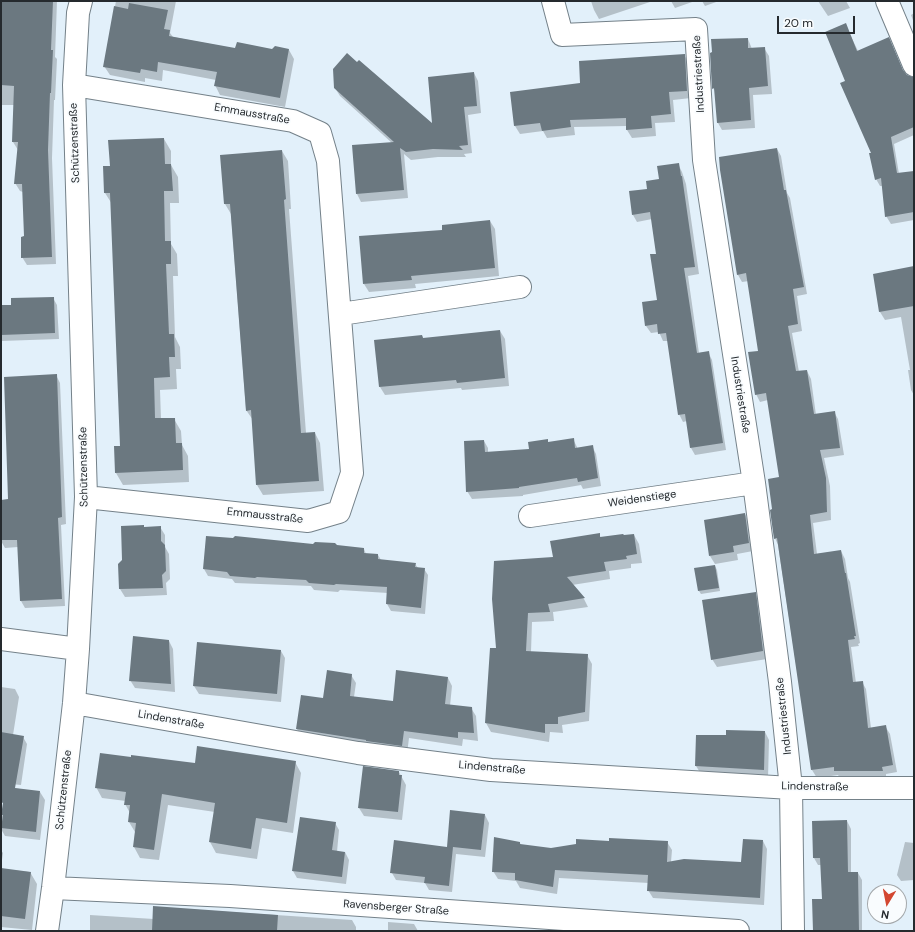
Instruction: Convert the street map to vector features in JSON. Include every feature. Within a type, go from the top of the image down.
[{"type":"street","name":"Schützenstraße","points":[[47,931],[74,703],[86,497],[74,85],[78,13],[81,1]]},
{"type":"street","name":"Industriestraße","points":[[554,1],[562,35],[696,29],[704,160],[754,483],[780,682],[791,788],[793,931]]},
{"type":"street","points":[[887,1],[914,65]]},
{"type":"street","name":"Emmausstraße","points":[[74,85],[293,121],[320,133],[328,160],[352,473],[339,512],[308,521],[86,497]]},
{"type":"street","points":[[341,314],[520,287]]},
{"type":"street","name":"Weidenstiege","points":[[530,516],[754,483]]},
{"type":"street","points":[[1,639],[78,649]]},
{"type":"street","name":"Lindenstraße","points":[[74,703],[358,753],[483,769],[791,788],[914,788]]},
{"type":"street","name":"Ravensberger Straße","points":[[53,888],[230,896],[738,931]]},
{"type":"building","points":[[1,1],[53,1],[51,50],[53,50],[48,150],[52,257],[21,258],[21,237],[24,236],[22,184],[14,184],[18,142],[12,142],[14,86],[1,85]]},
{"type":"building","points":[[129,3],[168,10],[164,29],[170,30],[169,36],[235,48],[237,42],[272,49],[275,46],[289,49],[280,98],[214,86],[217,72],[158,62],[157,72],[141,69],[140,73],[103,67],[114,6],[128,9]]},
{"type":"building","points":[[846,23],[857,51],[889,37],[903,70],[907,75],[914,77],[914,127],[891,137],[897,173],[914,171],[914,212],[885,217],[881,178],[875,180],[869,153],[871,153],[840,83],[845,81],[825,32]]},
{"type":"building","points":[[748,38],[748,48],[765,47],[768,86],[749,88],[751,120],[717,123],[714,88],[712,89],[710,53],[712,52],[711,39]]},
{"type":"building","points":[[347,53],[357,62],[359,60],[432,123],[428,77],[474,72],[477,106],[464,107],[468,145],[459,146],[463,150],[433,149],[406,152],[400,148],[404,190],[356,194],[352,145],[394,142],[334,88],[333,69]]},
{"type":"building","points":[[685,54],[687,91],[669,92],[671,114],[651,116],[652,128],[626,130],[626,118],[570,120],[571,127],[542,131],[540,123],[514,126],[510,92],[580,83],[579,61]]},
{"type":"building","points":[[164,138],[165,164],[171,164],[173,191],[164,191],[165,241],[171,241],[171,264],[166,264],[169,334],[174,334],[175,357],[169,357],[170,377],[154,378],[155,418],[175,418],[176,443],[182,443],[183,470],[115,473],[114,446],[120,446],[110,193],[104,193],[103,166],[110,166],[108,140]]},
{"type":"building","points":[[777,148],[804,287],[793,289],[798,324],[788,326],[796,371],[807,370],[814,414],[835,411],[840,448],[820,450],[826,478],[827,512],[810,515],[814,554],[841,550],[856,636],[854,636],[855,639],[848,640],[853,682],[863,681],[868,728],[886,725],[893,765],[882,767],[883,771],[834,771],[834,767],[811,770],[777,538],[774,539],[770,510],[772,509],[768,479],[779,477],[766,393],[755,395],[748,352],[758,351],[746,273],[737,275],[719,157]]},
{"type":"building","points":[[282,150],[286,199],[284,200],[301,433],[315,432],[319,481],[256,485],[251,410],[246,411],[230,204],[224,204],[220,155]]},
{"type":"building","points":[[679,163],[695,267],[684,268],[697,353],[709,351],[723,443],[690,448],[685,414],[678,415],[666,333],[658,334],[657,324],[645,326],[642,302],[657,300],[650,254],[656,254],[650,212],[632,215],[629,191],[647,189],[646,181],[659,179],[657,166]]},
{"type":"building","points":[[490,220],[495,268],[411,276],[412,280],[363,284],[359,236],[442,230],[442,225]]},
{"type":"building","points":[[914,266],[914,306],[879,312],[873,274]]},
{"type":"building","points":[[54,297],[55,333],[1,335],[1,305],[11,305],[11,298]]},
{"type":"building","points":[[500,330],[505,378],[457,383],[456,380],[379,387],[374,340],[422,335],[423,338]]},
{"type":"building","points":[[57,374],[62,517],[58,518],[62,599],[20,601],[17,540],[1,540],[1,500],[8,499],[4,377]]},
{"type":"building","points":[[574,438],[575,448],[593,445],[598,478],[578,482],[577,478],[519,488],[466,492],[464,441],[484,440],[485,452],[529,449],[528,442],[548,439],[548,442]]},
{"type":"building","points":[[745,513],[749,543],[733,546],[734,552],[709,556],[704,520]]},
{"type":"building","points":[[144,525],[144,527],[161,526],[161,541],[165,545],[166,571],[162,575],[163,588],[119,589],[118,564],[122,560],[121,526]]},
{"type":"building","points":[[600,533],[600,537],[634,534],[637,554],[626,556],[627,559],[604,562],[606,571],[567,577],[585,598],[548,604],[550,612],[528,613],[526,651],[588,654],[585,712],[558,717],[558,724],[545,724],[545,733],[485,723],[490,648],[496,648],[492,599],[494,561],[553,557],[550,541]]},
{"type":"building","points":[[206,536],[233,538],[235,536],[313,544],[315,542],[335,543],[337,545],[364,548],[364,553],[378,554],[378,559],[416,563],[415,567],[425,568],[421,608],[386,604],[387,587],[334,585],[309,583],[306,580],[230,576],[227,572],[203,569]]},
{"type":"building","points":[[715,565],[719,588],[698,591],[694,568]]},
{"type":"building","points":[[756,592],[763,651],[711,660],[702,600]]},
{"type":"building","points":[[133,636],[169,640],[171,684],[129,681]]},
{"type":"building","points":[[197,642],[281,650],[277,694],[193,686]]},
{"type":"building","points":[[327,670],[352,674],[350,696],[393,701],[396,670],[448,677],[445,704],[472,707],[474,733],[458,732],[458,738],[404,731],[402,746],[296,729],[301,695],[323,698]]},
{"type":"building","points":[[726,730],[765,731],[764,770],[695,766],[696,735],[726,735]]},
{"type":"building","points":[[1,732],[24,736],[15,788],[40,791],[36,832],[1,828],[3,803],[1,802]]},
{"type":"building","points":[[197,746],[296,761],[287,823],[256,818],[251,849],[209,842],[215,803],[162,794],[154,850],[133,847],[136,823],[128,822],[130,805],[124,805],[126,792],[95,788],[100,753],[131,757],[131,755],[195,763]]},
{"type":"building","points":[[363,766],[399,771],[399,775],[402,775],[398,812],[358,808]]},
{"type":"building","points":[[450,810],[485,814],[481,850],[453,847],[449,886],[424,883],[425,877],[390,873],[394,840],[447,847]]},
{"type":"building","points":[[300,817],[336,822],[332,850],[345,852],[342,877],[292,871]]},
{"type":"building","points":[[847,820],[848,872],[858,872],[859,931],[813,931],[812,899],[822,899],[820,858],[813,858],[812,821]]},
{"type":"building","points":[[494,837],[520,842],[520,844],[551,848],[576,844],[576,839],[609,841],[609,838],[668,841],[667,862],[684,859],[741,862],[743,839],[763,840],[760,898],[647,891],[648,875],[555,870],[553,887],[515,880],[515,873],[492,872]]},
{"type":"building","points":[[1,868],[31,872],[25,919],[1,916]]},
{"type":"building","points":[[153,906],[278,915],[277,931],[152,931]]}]
